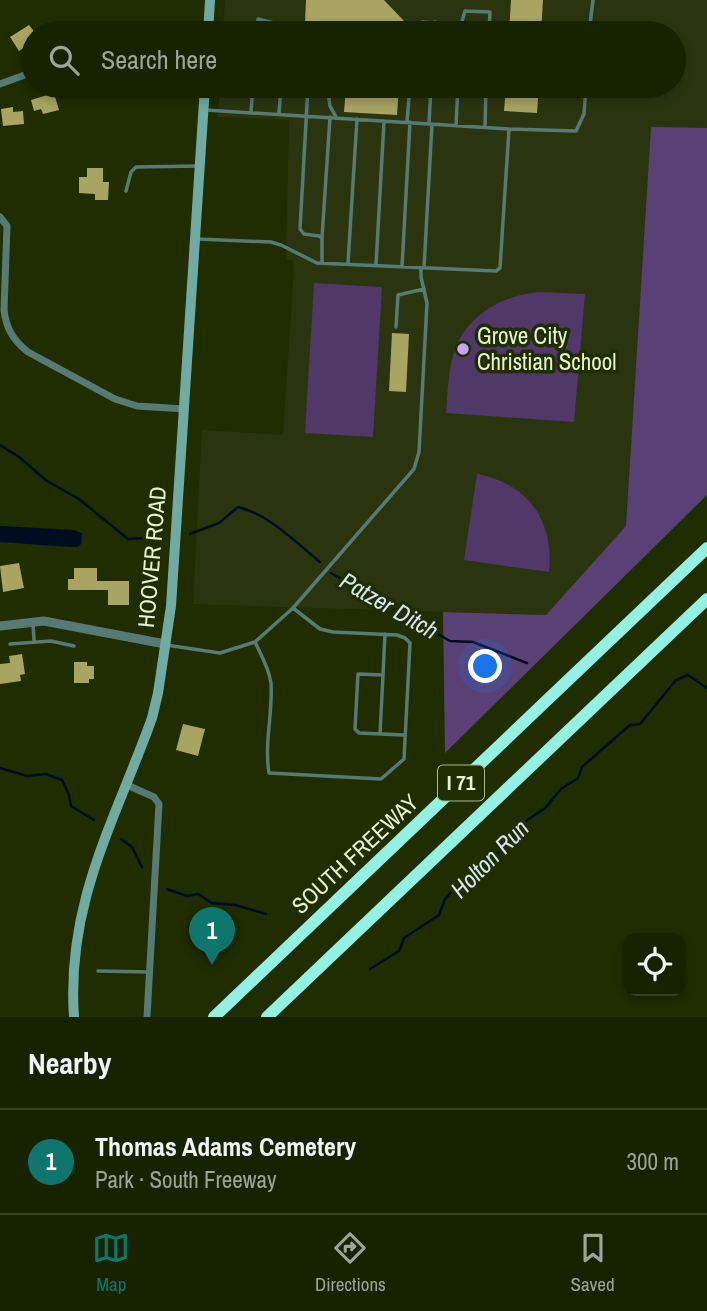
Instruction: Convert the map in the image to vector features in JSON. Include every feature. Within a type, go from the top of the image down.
[{"type":"highway","name":"SOUTH FREEWAY","points":[[214,1017],[707,548]]},
{"type":"highway","name":"I 71","points":[[267,1017],[707,599]]},
{"type":"main road","points":[[209,21],[210,0]]},
{"type":"main road","name":"HOOVER ROAD","points":[[74,1017],[74,959],[83,903],[93,869],[152,718],[165,644],[172,593],[204,98]]},
{"type":"street","points":[[0,84],[21,76]]},
{"type":"street","points":[[2,218],[7,235],[2,302],[11,334],[28,352],[115,399],[144,407],[185,409]]},
{"type":"street","points":[[0,626],[33,621],[57,622],[165,644]]},
{"type":"street","points":[[127,785],[154,797],[159,804],[147,1017]]},
{"type":"lane","points":[[590,21],[593,0]]},
{"type":"lane","points":[[462,21],[465,11],[490,12],[490,21]]},
{"type":"lane","points":[[251,112],[252,98]]},
{"type":"lane","points":[[279,113],[280,98]]},
{"type":"lane","points":[[307,98],[300,229],[304,234],[322,238]]},
{"type":"lane","points":[[329,98],[336,117]]},
{"type":"lane","points":[[402,267],[409,98]]},
{"type":"lane","points":[[165,644],[220,653],[254,642],[293,608],[414,469],[419,452],[428,303],[423,268],[431,98]]},
{"type":"lane","points":[[456,125],[457,98]]},
{"type":"lane","points":[[485,127],[486,98]]},
{"type":"lane","points":[[203,110],[576,131],[584,114],[585,98]]},
{"type":"lane","points":[[322,263],[330,117]]},
{"type":"lane","points":[[348,264],[357,119]]},
{"type":"lane","points":[[376,265],[384,121]]},
{"type":"lane","points":[[195,239],[271,242],[322,263],[496,271],[500,268],[509,129]]},
{"type":"lane","points":[[126,191],[131,172],[136,167],[200,166]]},
{"type":"lane","points":[[396,327],[398,295],[424,289]]},
{"type":"lane","points":[[254,642],[268,670],[271,685],[267,758],[269,773],[381,779],[404,759],[410,642],[405,638],[385,634],[320,629],[293,608]]},
{"type":"lane","points":[[33,621],[34,641]]},
{"type":"lane","points":[[380,734],[385,634]]},
{"type":"lane","points":[[10,644],[51,641],[74,646]]},
{"type":"lane","points":[[383,675],[358,674],[355,729],[359,733],[404,735]]},
{"type":"lane","points":[[99,971],[149,972]]},
{"type":"shaded area","name":"Grove City Christian School","points":[[225,0],[707,0],[707,128],[651,128],[626,526],[546,615],[193,604],[202,430],[283,435],[294,268],[293,260],[286,260],[289,120],[218,117],[219,98],[686,98],[686,21],[224,21]]},
{"type":"shaded area","points":[[651,127],[707,128],[707,495],[445,753],[443,612],[546,615],[626,526]]},
{"type":"shaded area","points":[[314,283],[382,287],[373,437],[305,433]]},
{"type":"shaded area","points":[[539,292],[585,294],[574,422],[446,413],[453,355],[470,324],[479,315],[501,302]]},
{"type":"shaded area","points":[[477,474],[511,486],[534,508],[547,537],[549,572],[464,560]]},
{"type":"water","points":[[0,526],[74,530],[82,533],[81,544],[78,547],[70,547],[0,542]]},
{"type":"building","points":[[306,0],[384,0],[404,21],[305,21]]},
{"type":"building","points":[[511,0],[543,0],[542,21],[510,21]]},
{"type":"building","points":[[21,30],[21,50],[19,51],[10,37]]},
{"type":"building","points":[[55,98],[59,110],[43,114],[41,109],[34,111],[31,100]]},
{"type":"building","points":[[345,98],[398,98],[397,115],[344,112]]},
{"type":"building","points":[[505,98],[538,98],[537,113],[504,111]]},
{"type":"building","points":[[13,107],[13,112],[23,111],[24,124],[3,126],[1,109]]},
{"type":"building","points":[[87,168],[103,168],[103,182],[109,182],[108,200],[95,200],[95,194],[79,193],[79,177],[87,177]]},
{"type":"building","points":[[392,333],[409,334],[406,392],[389,391]]},
{"type":"building","points":[[19,563],[24,588],[3,592],[0,566]]},
{"type":"building","points":[[74,568],[97,568],[97,581],[129,581],[129,605],[108,605],[108,590],[68,590],[68,579],[74,579]]},
{"type":"building","points":[[22,654],[25,674],[20,675],[21,681],[0,684],[0,664],[10,663],[9,656]]},
{"type":"building","points":[[74,662],[87,662],[87,666],[94,666],[94,679],[89,679],[89,683],[74,683]]},
{"type":"building","points":[[183,724],[205,729],[198,756],[176,750]]},
{"type":"waterway","name":"Patzer Ditch","points":[[0,445],[47,481],[79,499],[128,539],[163,537]]},
{"type":"waterway","name":"Patzer Ditch","points":[[190,534],[219,523],[238,507],[261,516],[320,562]]},
{"type":"waterway","name":"Patzer Ditch","points":[[331,573],[450,641],[473,642],[527,663]]},
{"type":"waterway","name":"Holton Run","points":[[370,969],[399,951],[404,938],[439,915],[445,899],[453,890],[482,872],[526,821],[545,808],[561,789],[578,778],[582,767],[630,725],[640,724],[676,680],[688,675],[707,688]]},
{"type":"waterway","name":"Holton Run","points":[[0,768],[27,776],[46,774],[62,780],[71,806],[94,820]]},
{"type":"waterway","name":"Holton Run","points":[[121,839],[132,847],[142,867]]},
{"type":"waterway","name":"Holton Run","points":[[167,889],[187,896],[198,894],[212,903],[235,905],[266,914]]},
{"type":"place","name":"Grove City Christian School","points":[[463,349]]},
{"type":"place","name":"Thomas Adams Cemetery","points":[[212,965]]}]
